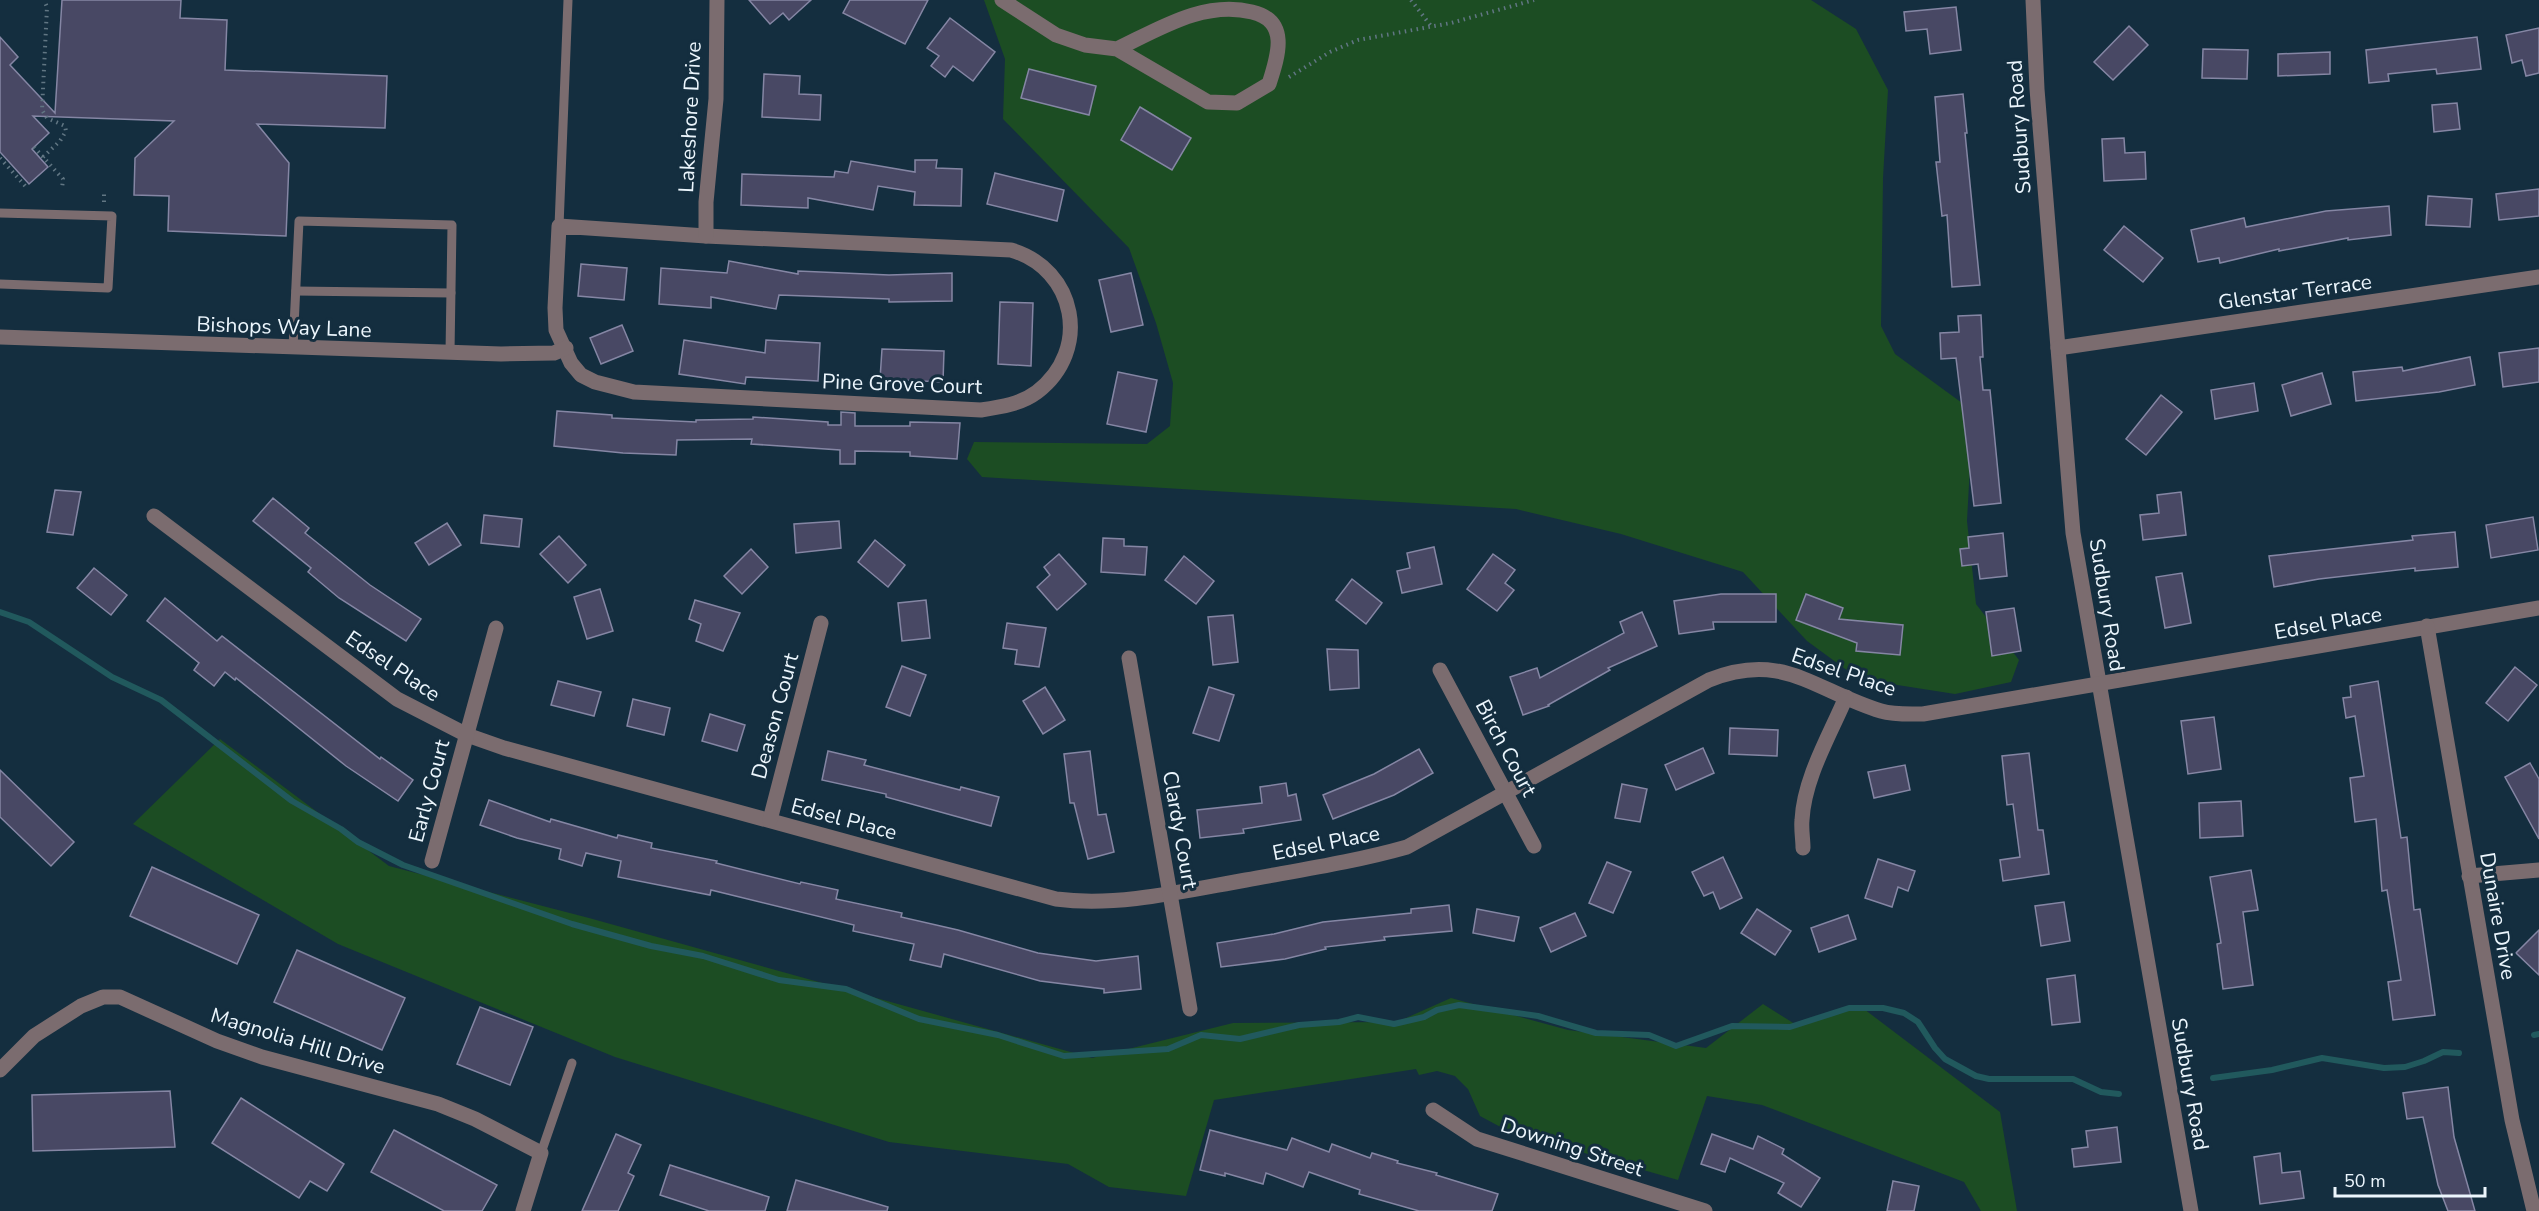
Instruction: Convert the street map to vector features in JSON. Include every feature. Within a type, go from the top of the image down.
[{"type":"street","name":"Lakeshore Drive","points":[[706,236],[706,202],[717,99],[717,0]]},
{"type":"street","points":[[1002,0],[1056,35],[1085,45],[1117,49],[1208,102],[1237,103],[1269,84],[1278,55],[1277,31],[1264,15],[1237,8],[1208,10],[1175,21],[1117,49]]},
{"type":"street","name":"Sudbury Road","points":[[2033,0],[2037,89],[2073,533],[2191,1211]]},
{"type":"street","name":"Pine Grove Court","points":[[559,226],[706,236],[1011,250],[1028,255],[1055,278],[1066,297],[1070,310],[1069,340],[1058,368],[1037,392],[1022,401],[981,410],[634,392],[612,388],[581,375],[571,363],[556,330],[559,226]]},
{"type":"street","name":"Glenstar Terrace","points":[[2058,348],[2539,278]]},
{"type":"street","name":"Bishops Way Lane","points":[[0,337],[450,353],[533,354],[554,353],[566,348]]},
{"type":"street","name":"Edsel Place","points":[[154,516],[397,699],[417,712],[466,735],[504,748],[1056,899],[1088,903],[1170,893],[1368,858],[1407,847],[1721,675],[1761,669],[1788,672],[1883,711],[1923,714],[2539,608]]},
{"type":"street","name":"Deason Court","points":[[770,820],[821,623]]},
{"type":"street","name":"Dunaire Drive","points":[[2427,626],[2512,1120],[2534,1211]]},
{"type":"street","name":"Early Court","points":[[432,861],[496,628]]},
{"type":"street","name":"Clardy Court","points":[[1129,658],[1190,1009]]},
{"type":"street","name":"Birch Court","points":[[1440,670],[1534,846]]},
{"type":"street","points":[[1803,848],[1802,820],[1805,800],[1816,767],[1846,697]]},
{"type":"street","points":[[2469,876],[2539,870]]},
{"type":"street","name":"Magnolia Hill Drive","points":[[0,1070],[34,1035],[81,1006],[104,997],[120,997],[217,1041],[262,1056],[438,1104],[476,1119],[541,1153]]},
{"type":"street","name":"Downing Street","points":[[1433,1110],[1477,1139],[1705,1211]]},
{"type":"street","points":[[523,1211],[541,1153]]},
{"type":"lane","points":[[559,226],[568,0]]},
{"type":"lane","points":[[0,213],[112,216],[108,288],[0,284]]},
{"type":"lane","points":[[293,348],[299,220],[452,225],[450,353]]},
{"type":"lane","points":[[296,291],[451,293]]},
{"type":"lane","points":[[541,1153],[572,1063]]},
{"type":"path","points":[[43,157],[60,141],[66,131],[65,126],[44,115],[42,110],[47,8],[44,0]]},
{"type":"path","points":[[1411,0],[1431,27]]},
{"type":"path","points":[[1269,84],[1277,84],[1330,52],[1358,40],[1431,27],[1534,0]]},
{"type":"path","points":[[34,147],[63,179],[62,189]]},
{"type":"path","points":[[0,158],[27,188]]},
{"type":"green space","points":[[984,0],[1811,0],[1856,29],[1888,90],[1883,178],[1881,326],[1895,354],[1973,411],[1967,521],[1976,604],[2019,660],[2011,682],[1955,694],[1859,679],[1807,641],[1743,572],[1621,534],[1516,509],[982,477],[967,459],[974,442],[1147,444],[1170,426],[1173,383],[1156,323],[1129,248],[1003,119],[1005,59]]},
{"type":"green space","points":[[220,739],[389,866],[589,918],[1092,1058],[1233,1023],[1397,1022],[1451,998],[1568,1030],[1706,1048],[1763,1004],[1798,1026],[1860,1006],[2000,1112],[2017,1211],[1981,1211],[1964,1182],[1762,1105],[1707,1096],[1678,1180],[1508,1131],[1480,1116],[1468,1089],[1455,1076],[1437,1071],[1419,1075],[1416,1069],[1214,1100],[1186,1196],[1109,1187],[1068,1164],[889,1142],[615,1057],[338,944],[133,824]]},
{"type":"building","points":[[62,0],[181,0],[180,18],[227,20],[225,70],[387,76],[385,128],[257,124],[289,163],[286,236],[168,231],[169,196],[134,195],[135,158],[174,121],[33,116],[49,133],[32,149],[48,167],[29,184],[0,152],[0,37],[18,57],[10,65],[55,113]]},
{"type":"building","points":[[749,0],[811,0],[789,20],[783,13],[770,24]]},
{"type":"building","points":[[850,0],[928,0],[905,44],[843,13]]},
{"type":"building","points":[[1956,7],[1961,50],[1930,54],[1927,29],[1906,31],[1904,12]]},
{"type":"building","points":[[950,18],[995,52],[973,81],[953,66],[945,77],[931,66],[939,56],[927,48]]},
{"type":"building","points":[[2129,26],[2148,45],[2113,80],[2094,62]]},
{"type":"building","points":[[2539,28],[2539,73],[2526,76],[2522,60],[2512,63],[2506,35]]},
{"type":"building","points":[[2477,37],[2481,69],[2437,74],[2436,69],[2388,74],[2389,81],[2369,83],[2366,50]]},
{"type":"building","points":[[2203,49],[2248,50],[2247,79],[2202,78]]},
{"type":"building","points":[[2330,52],[2330,74],[2278,76],[2278,54]]},
{"type":"building","points":[[1029,69],[1096,86],[1089,115],[1021,98]]},
{"type":"building","points":[[764,74],[800,76],[799,94],[821,95],[820,120],[762,117]]},
{"type":"building","points":[[1963,94],[1980,285],[1952,287],[1947,215],[1942,216],[1936,162],[1940,162],[1935,97]]},
{"type":"building","points":[[2457,103],[2460,129],[2434,132],[2432,105]]},
{"type":"building","points":[[1140,107],[1191,138],[1172,170],[1121,140]]},
{"type":"building","points":[[2124,138],[2125,153],[2145,152],[2146,179],[2104,181],[2102,139]]},
{"type":"building","points":[[915,160],[937,160],[936,168],[962,169],[961,206],[914,205],[915,192],[878,186],[873,210],[808,198],[808,208],[741,205],[742,174],[834,177],[835,171],[848,173],[851,161],[915,172]]},
{"type":"building","points":[[995,173],[1064,190],[1057,221],[987,204]]},
{"type":"building","points":[[2539,189],[2539,216],[2499,220],[2496,194]]},
{"type":"building","points":[[2428,196],[2472,199],[2470,227],[2426,225]]},
{"type":"building","points":[[2389,206],[2391,235],[2348,240],[2348,238],[2279,251],[2279,249],[2220,263],[2219,258],[2198,262],[2191,230],[2244,218],[2246,227],[2326,211]]},
{"type":"building","points":[[2124,226],[2163,258],[2143,282],[2104,250]]},
{"type":"building","points":[[729,261],[798,274],[798,271],[889,275],[952,273],[952,301],[889,302],[889,299],[779,295],[776,309],[711,297],[711,308],[659,304],[661,268],[727,273]]},
{"type":"building","points":[[581,264],[627,268],[624,300],[578,296]]},
{"type":"building","points":[[1131,273],[1143,325],[1111,332],[1099,280]]},
{"type":"building","points":[[1000,302],[1033,303],[1031,366],[998,364]]},
{"type":"building","points":[[1981,315],[1983,357],[1980,357],[1983,390],[1990,390],[2001,503],[1974,506],[1956,358],[1941,359],[1940,333],[1959,332],[1958,316]]},
{"type":"building","points":[[622,325],[633,351],[601,364],[590,338]]},
{"type":"building","points":[[684,340],[765,353],[766,340],[820,343],[818,381],[746,377],[745,384],[679,374]]},
{"type":"building","points":[[2539,348],[2539,382],[2503,387],[2499,353]]},
{"type":"building","points":[[882,349],[944,351],[943,382],[880,379]]},
{"type":"building","points":[[2470,357],[2475,385],[2439,392],[2356,401],[2353,372],[2402,367],[2403,371]]},
{"type":"building","points":[[1118,372],[1157,380],[1146,432],[1107,424]]},
{"type":"building","points":[[2322,373],[2331,404],[2291,416],[2282,385]]},
{"type":"building","points":[[2254,383],[2258,411],[2215,419],[2211,390]]},
{"type":"building","points":[[2161,395],[2182,412],[2146,455],[2126,439]]},
{"type":"building","points":[[557,411],[612,415],[612,418],[696,422],[696,420],[753,419],[753,417],[828,422],[828,425],[841,425],[841,412],[855,413],[855,426],[910,426],[910,422],[960,423],[957,459],[910,456],[910,452],[855,451],[855,464],[840,464],[840,450],[751,444],[752,439],[677,440],[676,455],[623,453],[554,446]]},
{"type":"building","points":[[55,490],[81,492],[73,535],[47,532]]},
{"type":"building","points":[[2181,492],[2186,535],[2143,540],[2140,515],[2159,513],[2157,495]]},
{"type":"building","points":[[273,498],[309,528],[305,533],[370,585],[421,619],[406,641],[339,598],[308,572],[311,568],[253,521]]},
{"type":"building","points":[[484,515],[522,519],[519,547],[481,543]]},
{"type":"building","points":[[2533,517],[2538,550],[2491,558],[2486,525]]},
{"type":"building","points":[[839,521],[841,548],[796,553],[794,524]]},
{"type":"building","points":[[447,523],[461,545],[429,565],[415,543]]},
{"type":"building","points":[[2455,532],[2458,567],[2415,571],[2415,568],[2319,579],[2274,587],[2269,556],[2413,540],[2412,536]]},
{"type":"building","points":[[2003,533],[2007,576],[1980,579],[1978,564],[1962,566],[1960,549],[1969,548],[1968,537]]},
{"type":"building","points":[[559,536],[586,565],[568,583],[540,554]]},
{"type":"building","points":[[1103,538],[1124,539],[1124,546],[1147,547],[1145,575],[1101,572]]},
{"type":"building","points":[[875,540],[905,565],[888,587],[858,562]]},
{"type":"building","points":[[1434,547],[1442,584],[1402,593],[1397,571],[1410,568],[1407,553]]},
{"type":"building","points":[[751,549],[768,567],[742,594],[724,576]]},
{"type":"building","points":[[1059,554],[1086,584],[1057,610],[1037,587],[1050,575],[1044,567]]},
{"type":"building","points":[[1493,554],[1515,570],[1505,583],[1514,590],[1497,611],[1467,589]]},
{"type":"building","points":[[1184,556],[1214,581],[1196,604],[1165,580]]},
{"type":"building","points":[[94,568],[127,595],[111,615],[77,588]]},
{"type":"building","points":[[2182,573],[2191,623],[2165,628],[2156,577]]},
{"type":"building","points":[[1352,579],[1382,603],[1366,624],[1336,600]]},
{"type":"building","points":[[600,589],[613,631],[587,639],[574,597]]},
{"type":"building","points":[[1721,594],[1776,594],[1776,622],[1713,622],[1714,629],[1679,634],[1674,601]]},
{"type":"building","points":[[1806,594],[1843,608],[1839,619],[1903,625],[1900,655],[1856,651],[1857,643],[1796,620]]},
{"type":"building","points":[[165,598],[217,641],[222,636],[380,759],[381,757],[413,780],[398,801],[346,766],[236,678],[235,680],[225,672],[214,686],[194,670],[199,663],[147,621]]},
{"type":"building","points":[[695,600],[740,613],[723,651],[696,641],[701,624],[689,619]]},
{"type":"building","points":[[926,600],[930,638],[902,641],[898,603]]},
{"type":"building","points":[[2014,608],[2021,651],[1992,656],[1986,612]]},
{"type":"building","points":[[1642,612],[1657,646],[1608,668],[1610,670],[1549,706],[1523,715],[1510,677],[1537,668],[1540,678],[1624,633],[1620,622]]},
{"type":"building","points":[[1233,615],[1238,662],[1213,665],[1208,617]]},
{"type":"building","points":[[1007,623],[1046,628],[1039,667],[1015,664],[1017,650],[1003,648]]},
{"type":"building","points":[[1327,649],[1358,650],[1359,688],[1330,690]]},
{"type":"building","points":[[902,666],[926,675],[910,716],[886,707]]},
{"type":"building","points":[[2515,667],[2537,685],[2508,721],[2486,703]]},
{"type":"building","points":[[558,681],[601,692],[594,716],[551,705]]},
{"type":"building","points":[[2378,681],[2401,838],[2407,837],[2414,910],[2420,909],[2435,1015],[2393,1020],[2388,982],[2401,980],[2387,890],[2382,891],[2376,819],[2355,822],[2350,778],[2364,776],[2355,716],[2346,718],[2343,698],[2351,697],[2350,686]]},
{"type":"building","points":[[1045,687],[1065,720],[1043,734],[1023,701]]},
{"type":"building","points":[[1209,687],[1234,695],[1219,741],[1193,733]]},
{"type":"building","points":[[633,699],[670,708],[664,735],[627,726]]},
{"type":"building","points":[[710,714],[745,725],[737,751],[702,741]]},
{"type":"building","points":[[2214,717],[2221,769],[2188,774],[2181,721]]},
{"type":"building","points":[[1730,728],[1778,730],[1777,756],[1729,754]]},
{"type":"building","points":[[1703,748],[1714,773],[1676,790],[1665,765]]},
{"type":"building","points":[[1419,749],[1433,773],[1394,795],[1333,819],[1323,795],[1374,774]]},
{"type":"building","points":[[828,751],[866,760],[864,765],[960,790],[961,787],[999,797],[991,826],[886,797],[886,794],[822,780]]},
{"type":"building","points":[[1090,751],[1098,815],[1106,814],[1114,852],[1088,859],[1074,803],[1070,803],[1064,754]]},
{"type":"building","points":[[2029,753],[2038,830],[2043,830],[2049,874],[2003,881],[2000,860],[2020,857],[2013,804],[2007,805],[2002,756]]},
{"type":"building","points":[[2530,763],[2539,779],[2539,839],[2505,777]]},
{"type":"building","points":[[1905,765],[1910,790],[1874,798],[1868,772]]},
{"type":"building","points":[[0,770],[74,842],[51,866],[0,817]]},
{"type":"building","points":[[1286,783],[1288,796],[1296,794],[1301,820],[1243,829],[1244,833],[1200,838],[1197,810],[1262,803],[1260,787]]},
{"type":"building","points":[[1622,784],[1647,789],[1640,822],[1615,818]]},
{"type":"building","points":[[489,800],[550,822],[551,819],[617,838],[618,835],[652,843],[651,848],[717,861],[716,863],[800,884],[801,882],[838,890],[836,899],[902,913],[901,917],[958,930],[1038,953],[1096,961],[1138,956],[1141,989],[1104,993],[1104,989],[1040,981],[944,954],[941,967],[910,960],[914,944],[853,931],[854,925],[711,890],[710,895],[618,877],[621,861],[586,853],[582,866],[559,859],[561,849],[517,838],[480,825]]},
{"type":"building","points":[[2241,801],[2243,836],[2200,838],[2199,803]]},
{"type":"building","points":[[1723,857],[1742,898],[1720,909],[1713,892],[1704,896],[1692,872]]},
{"type":"building","points":[[1878,859],[1915,871],[1908,891],[1898,887],[1892,907],[1865,898]]},
{"type":"building","points":[[1607,862],[1631,872],[1613,913],[1589,903]]},
{"type":"building","points":[[152,867],[259,915],[237,964],[130,916]]},
{"type":"building","points":[[2251,870],[2258,910],[2243,912],[2253,985],[2223,989],[2217,944],[2221,943],[2210,877]]},
{"type":"building","points":[[2064,902],[2070,941],[2041,946],[2035,906]]},
{"type":"building","points":[[1449,905],[1452,931],[1384,937],[1385,940],[1325,947],[1326,949],[1285,959],[1221,967],[1217,943],[1274,934],[1323,922],[1411,913],[1411,909]]},
{"type":"building","points":[[1477,909],[1519,917],[1514,941],[1473,933]]},
{"type":"building","points":[[1757,909],[1791,931],[1775,955],[1741,933]]},
{"type":"building","points":[[1575,913],[1586,936],[1551,952],[1540,928]]},
{"type":"building","points":[[1848,915],[1856,939],[1819,952],[1811,928]]},
{"type":"building","points":[[2539,930],[2539,975],[2516,953]]},
{"type":"building","points":[[297,950],[405,998],[382,1050],[274,1002]]},
{"type":"building","points":[[2075,975],[2080,1022],[2052,1025],[2047,979]]},
{"type":"building","points":[[480,1007],[533,1027],[510,1085],[457,1064]]},
{"type":"building","points":[[2448,1087],[2454,1137],[2475,1211],[2448,1211],[2438,1185],[2423,1117],[2407,1119],[2403,1093]]},
{"type":"building","points":[[170,1091],[175,1147],[33,1151],[32,1095]]},
{"type":"building","points":[[241,1098],[344,1164],[327,1191],[310,1181],[299,1198],[212,1143]]},
{"type":"building","points":[[2117,1127],[2121,1162],[2074,1167],[2072,1149],[2088,1147],[2086,1131]]},
{"type":"building","points":[[394,1130],[497,1185],[482,1211],[444,1211],[371,1172]]},
{"type":"building","points":[[1210,1130],[1287,1150],[1292,1138],[1329,1152],[1332,1144],[1370,1158],[1372,1153],[1498,1194],[1492,1211],[1419,1211],[1359,1194],[1360,1190],[1309,1172],[1303,1187],[1266,1173],[1263,1184],[1225,1173],[1225,1176],[1200,1170]]},
{"type":"building","points":[[616,1134],[641,1145],[628,1173],[634,1176],[618,1211],[582,1211]]},
{"type":"building","points":[[1712,1134],[1753,1149],[1758,1136],[1784,1149],[1782,1154],[1820,1178],[1801,1207],[1778,1193],[1784,1183],[1730,1158],[1725,1172],[1701,1164]]},
{"type":"building","points":[[2280,1153],[2282,1173],[2300,1171],[2304,1198],[2260,1204],[2254,1157]]},
{"type":"building","points":[[670,1165],[769,1197],[765,1211],[709,1211],[660,1195]]},
{"type":"building","points":[[796,1180],[888,1207],[887,1211],[787,1211]]},
{"type":"building","points":[[1893,1181],[1919,1186],[1914,1211],[1887,1211]]},
{"type":"waterway","points":[[0,612],[29,622],[112,677],[161,700],[292,801],[341,829],[358,842],[403,865],[572,924],[651,946],[703,956],[779,980],[846,989],[919,1019],[998,1035],[1064,1056],[1168,1049],[1201,1035],[1240,1039],[1299,1025],[1339,1022],[1358,1017],[1394,1024],[1459,1005],[1538,1016],[1596,1033],[1649,1035],[1676,1046],[1732,1026],[1790,1027],[1849,1008],[1883,1008],[1904,1013],[1918,1022],[1945,1059],[1976,1076],[1989,1079],[2073,1079],[2101,1092],[2119,1094]]},
{"type":"waterway","points":[[2534,1035],[2539,1034]]},
{"type":"waterway","points":[[2213,1078],[2272,1070],[2322,1058],[2384,1068],[2405,1067],[2443,1052],[2459,1053]]}]
